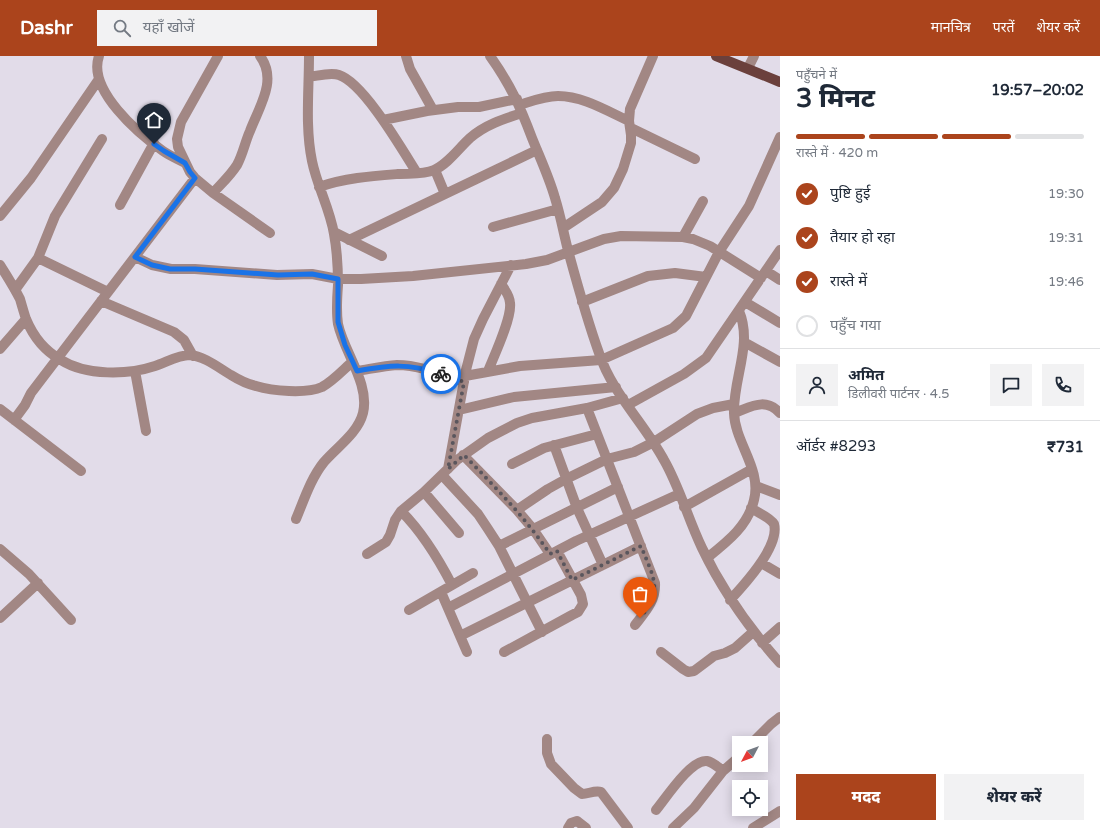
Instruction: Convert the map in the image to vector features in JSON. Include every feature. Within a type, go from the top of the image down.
[{"type":"main road","points":[[716,56],[779,78]]},
{"type":"street","points":[[99,56],[97,60],[99,79],[110,101],[121,114],[154,144],[185,163]]},
{"type":"street","points":[[218,56],[187,110],[178,130],[178,147],[185,163],[195,178],[213,193],[270,233]]},
{"type":"street","points":[[213,193],[237,165],[254,119],[265,97],[268,78],[264,62],[260,56]]},
{"type":"street","points":[[296,519],[317,472],[353,430],[363,414],[365,404],[364,395],[355,367],[345,345],[338,322],[338,279],[334,232],[314,172],[309,144],[309,56]]},
{"type":"street","points":[[406,56],[410,69],[433,110]]},
{"type":"street","points":[[490,56],[507,81],[537,150],[558,209],[582,302],[601,360],[625,402],[654,442],[665,462],[707,558],[730,600],[753,632],[780,663]]},
{"type":"street","points":[[563,228],[602,202],[614,188],[623,169],[631,143],[630,109],[653,56]]},
{"type":"street","points":[[748,68],[754,56]]},
{"type":"street","points":[[309,78],[332,74],[339,75],[357,87],[382,120],[417,174]]},
{"type":"street","points":[[0,216],[31,178],[99,79]]},
{"type":"street","points":[[382,120],[433,110],[519,106],[544,98],[567,97],[585,102],[695,159]]},
{"type":"street","points":[[319,187],[350,179],[398,174],[417,174],[435,170],[480,131],[519,106]]},
{"type":"street","points":[[0,265],[15,290],[26,319],[36,338],[57,358],[71,366],[83,369],[122,372],[135,371],[183,356],[193,356],[203,359],[236,378],[256,386],[299,391],[316,389],[323,386],[355,367],[406,366],[465,379],[488,371],[535,364],[601,360],[673,328],[686,316],[719,252],[749,206],[780,137]]},
{"type":"street","points":[[15,290],[38,258],[55,216],[102,139]]},
{"type":"street","points":[[120,205],[154,144]]},
{"type":"street","points":[[349,240],[537,150]]},
{"type":"street","points":[[435,170],[445,194]]},
{"type":"street","points":[[14,420],[25,405],[31,393],[57,358],[195,178]]},
{"type":"street","points":[[682,237],[703,202]]},
{"type":"street","points":[[493,227],[558,209]]},
{"type":"street","points":[[334,232],[382,256]]},
{"type":"street","points":[[135,257],[152,265],[170,269],[195,269],[278,275],[312,274],[338,279],[413,276],[526,264],[547,260],[604,239],[621,236],[682,237],[703,242],[719,252],[764,274],[780,280]]},
{"type":"street","points":[[367,554],[386,542],[401,510],[424,492],[464,455],[488,438],[517,423],[532,418],[548,414],[625,402],[684,374],[700,364],[712,352],[780,250]]},
{"type":"street","points":[[38,258],[108,292]]},
{"type":"street","points":[[511,265],[478,329],[465,379],[445,472],[478,514],[499,546],[542,632]]},
{"type":"street","points":[[582,302],[638,279],[653,275],[675,273],[706,277]]},
{"type":"street","points":[[488,371],[510,314],[510,299],[501,284]]},
{"type":"street","points":[[101,300],[174,332],[184,340],[193,356]]},
{"type":"street","points":[[742,306],[780,324]]},
{"type":"street","points":[[707,558],[738,531],[754,501],[756,486],[752,469],[735,423],[734,408],[744,342],[742,306]]},
{"type":"street","points":[[0,349],[26,319]]},
{"type":"street","points":[[744,342],[780,362]]},
{"type":"street","points":[[135,371],[146,431]]},
{"type":"street","points":[[458,410],[514,398],[616,387]]},
{"type":"street","points":[[517,510],[548,489],[607,459],[634,452],[654,442],[704,411],[713,408],[734,408],[764,404],[774,407],[780,413]]},
{"type":"street","points":[[588,408],[653,576],[655,589],[654,595],[650,605],[635,625]]},
{"type":"street","points":[[0,409],[81,471]]},
{"type":"street","points":[[512,464],[554,445],[597,434]]},
{"type":"street","points":[[554,445],[577,508],[603,565]]},
{"type":"street","points":[[464,455],[517,510],[553,553],[572,580],[581,596],[583,604],[578,612],[504,652]]},
{"type":"street","points":[[684,507],[752,469]]},
{"type":"street","points":[[756,486],[780,495]]},
{"type":"street","points":[[499,546],[618,487]]},
{"type":"street","points":[[424,492],[459,533]]},
{"type":"street","points":[[448,608],[589,535],[679,494]]},
{"type":"street","points":[[730,600],[763,564],[776,541],[776,529],[772,521],[751,508]]},
{"type":"street","points":[[401,510],[419,529],[430,544],[452,585]]},
{"type":"street","points":[[460,636],[641,546]]},
{"type":"street","points":[[0,549],[38,583],[71,620]]},
{"type":"street","points":[[763,564],[780,574]]},
{"type":"street","points":[[409,610],[473,573]]},
{"type":"street","points":[[0,618],[38,583]]},
{"type":"street","points":[[441,592],[467,652]]},
{"type":"street","points":[[762,643],[780,627]]},
{"type":"street","points":[[661,652],[688,672],[694,671],[714,656],[735,648],[753,632]]},
{"type":"street","points":[[760,736],[780,717]]},
{"type":"street","points":[[547,739],[547,753],[555,768],[582,794],[598,791],[601,792],[628,828]]},
{"type":"street","points":[[656,810],[695,764],[707,761],[712,762],[723,771]]},
{"type":"street","points":[[673,828],[694,808],[723,771],[732,763]]},
{"type":"street","points":[[753,828],[780,811]]},
{"type":"street","points":[[568,828],[571,823],[577,821],[586,828]]},
{"type":"way so far","points":[[441,374],[464,382],[448,469],[464,455],[517,510],[533,529],[550,554],[557,551],[572,580],[641,546],[653,576],[655,589],[650,605],[640,618]]},
{"type":"route","points":[[154,144],[185,163],[195,178],[135,257],[152,265],[170,269],[195,269],[278,275],[312,274],[338,279],[337,311],[340,332],[357,371],[398,365],[420,368],[441,374]]}]
